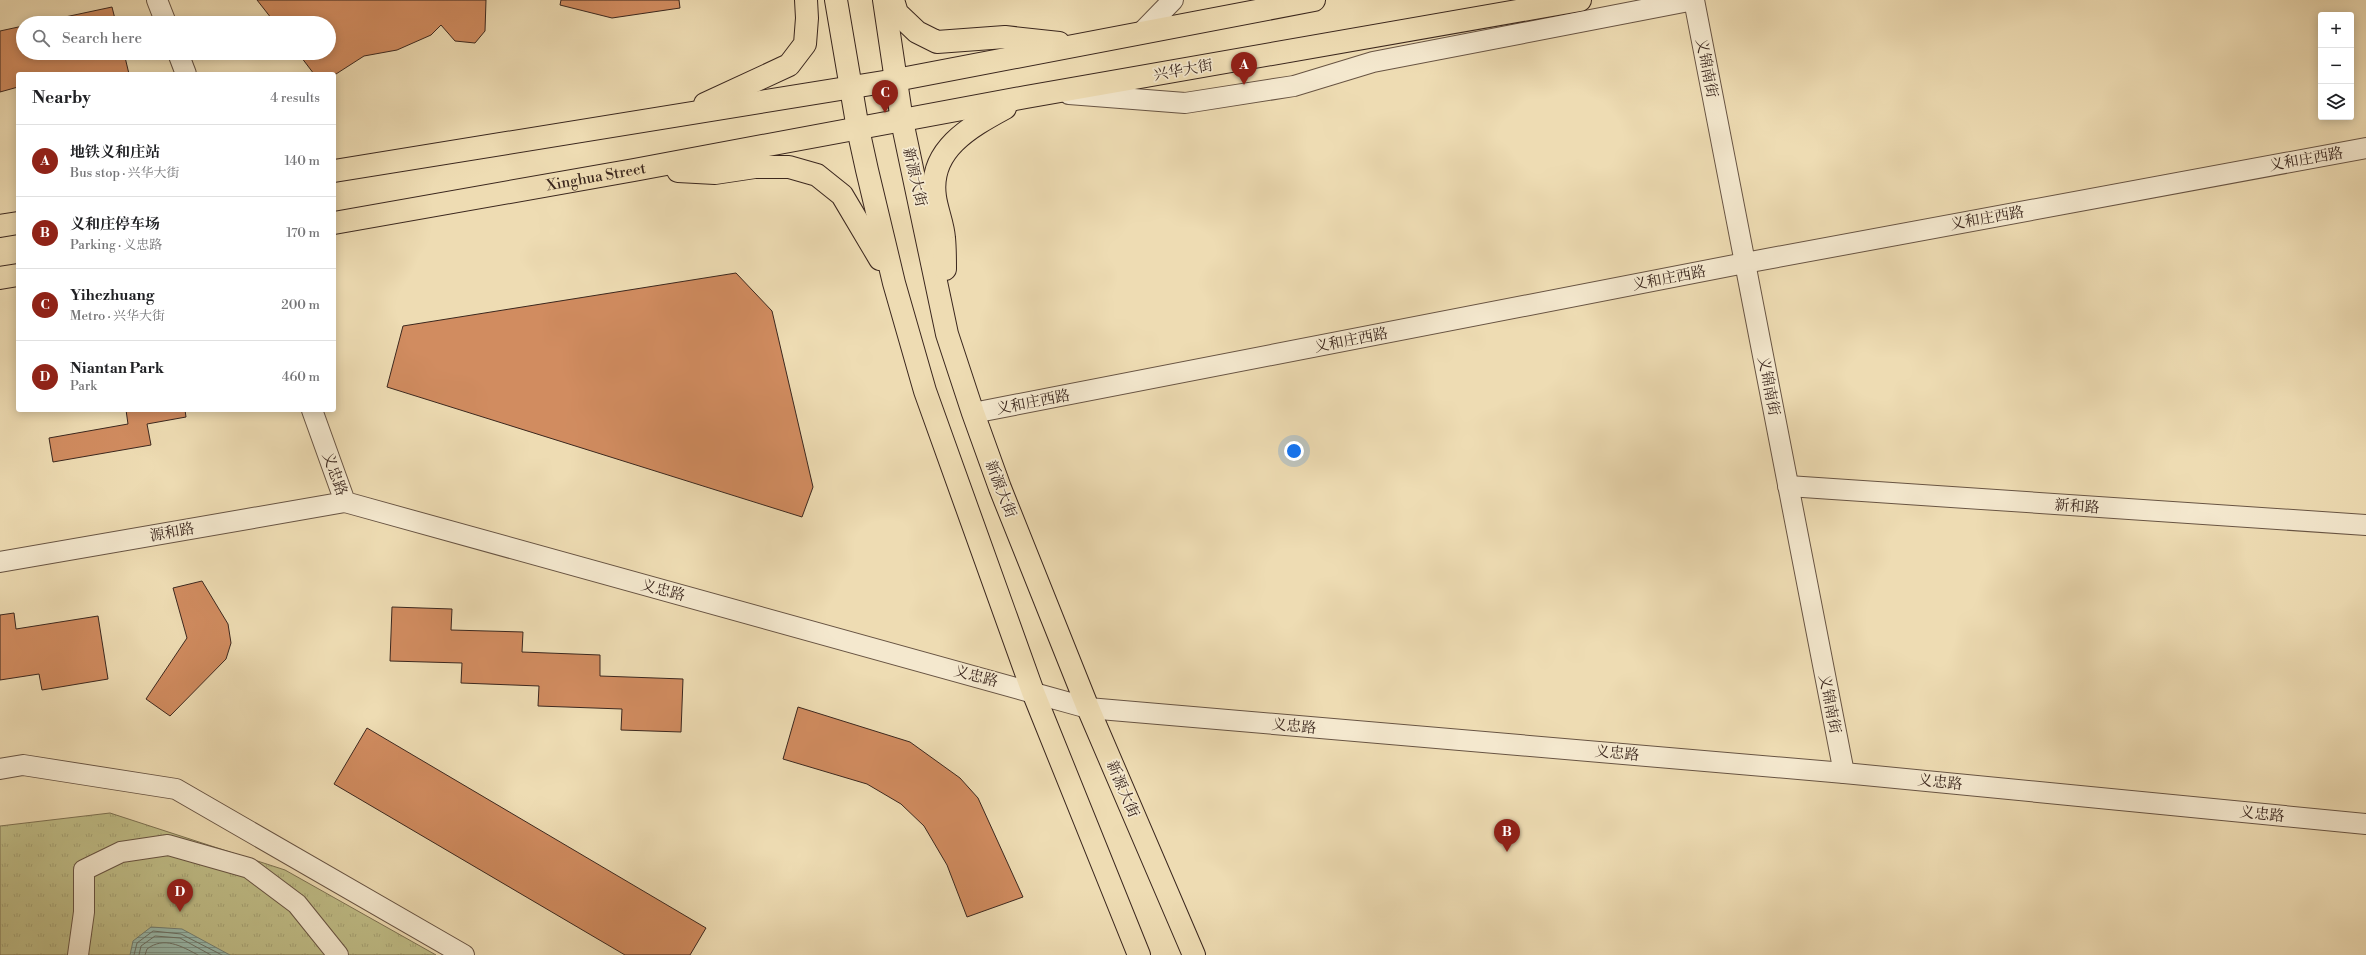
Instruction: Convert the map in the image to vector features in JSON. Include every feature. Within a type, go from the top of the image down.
[{"type":"main road","points":[[686,113],[744,84],[789,65],[805,44],[807,18],[806,0]]},
{"type":"main road","points":[[836,0],[858,129],[894,283],[925,391],[1033,692],[1139,955]]},
{"type":"main road","name":"新源大街","points":[[884,0],[902,121],[947,334],[1000,488],[1088,708],[1194,955]]},
{"type":"main road","points":[[893,0],[897,13],[917,32],[937,42],[1005,37],[1082,46]]},
{"type":"main road","points":[[336,171],[850,86],[896,80],[1082,46],[1141,33],[1314,0]]},
{"type":"main road","name":"兴华大街","points":[[858,129],[1026,97],[1580,0]]},
{"type":"main road","points":[[947,334],[944,237],[935,196],[935,176],[945,151],[970,126],[1026,97]]},
{"type":"main road","name":"Xinghua Street","points":[[336,223],[858,129]]},
{"type":"main road","points":[[634,170],[715,173],[754,167],[789,167],[817,175],[842,195],[859,219],[894,283]]},
{"type":"main road","points":[[0,226],[16,223]]},
{"type":"main road","points":[[0,278],[16,275]]},
{"type":"street","points":[[157,0],[163,16]]},
{"type":"street","points":[[1141,33],[1173,0]]},
{"type":"street","points":[[1053,93],[1185,103],[1294,86],[1372,62],[1694,0]]},
{"type":"street","name":"义锦南街","points":[[1694,0],[1844,773]]},
{"type":"street","points":[[181,60],[185,72]]},
{"type":"street","name":"义和庄西路","points":[[973,413],[1745,263],[2366,148]]},
{"type":"street","name":"义忠路","points":[[313,412],[345,502],[1088,708],[1844,773],[2366,824]]},
{"type":"street","name":"新和路","points":[[1788,486],[2366,525]]},
{"type":"street","name":"源和路","points":[[0,562],[345,502]]},
{"type":"street","points":[[0,769],[23,765],[176,789],[464,955]]},
{"type":"street","points":[[78,955],[84,912],[84,870],[121,852],[168,845],[249,868],[297,904],[338,955]]},
{"type":"green space","points":[[110,813],[285,870],[436,955],[0,955],[0,826]]},
{"type":"water","points":[[151,927],[182,929],[230,955],[130,955],[133,941]]},
{"type":"building","points":[[257,0],[486,0],[485,31],[475,43],[455,41],[441,25],[431,35],[397,50],[364,56],[336,74],[336,72],[312,72],[303,60],[336,60],[336,16],[270,16]]},
{"type":"building","points":[[561,0],[679,0],[680,8],[612,18],[560,5]]},
{"type":"building","points":[[112,7],[114,16],[70,16]]},
{"type":"building","points":[[16,28],[16,60],[126,60],[129,72],[16,72],[16,88],[0,92],[0,31]]},
{"type":"building","points":[[736,273],[772,311],[813,487],[802,517],[387,387],[403,326]]},
{"type":"building","points":[[126,412],[185,412],[186,417],[147,424],[151,445],[53,462],[49,438],[128,424]]},
{"type":"building","points":[[202,581],[228,624],[231,643],[226,659],[170,716],[146,699],[187,638],[173,588]]},
{"type":"building","points":[[392,607],[452,609],[451,630],[523,632],[522,652],[600,655],[600,676],[683,679],[681,732],[621,730],[622,709],[538,706],[539,686],[461,683],[462,663],[390,661]]},
{"type":"building","points":[[14,613],[16,629],[98,616],[108,679],[42,690],[39,674],[0,680],[0,615]]},
{"type":"building","points":[[798,707],[910,742],[960,778],[978,798],[1023,897],[967,917],[947,865],[924,826],[901,804],[867,784],[783,759]]},
{"type":"building","points":[[367,728],[706,928],[690,955],[625,955],[334,784]]},
{"type":"place","name":"地铁义和庄站","points":[[1244,85]]},
{"type":"place","name":"Yihezhuang","points":[[885,113]]},
{"type":"place","name":"义和庄停车场","points":[[1507,852]]},
{"type":"place","name":"Niantan Park","points":[[180,912]]}]
